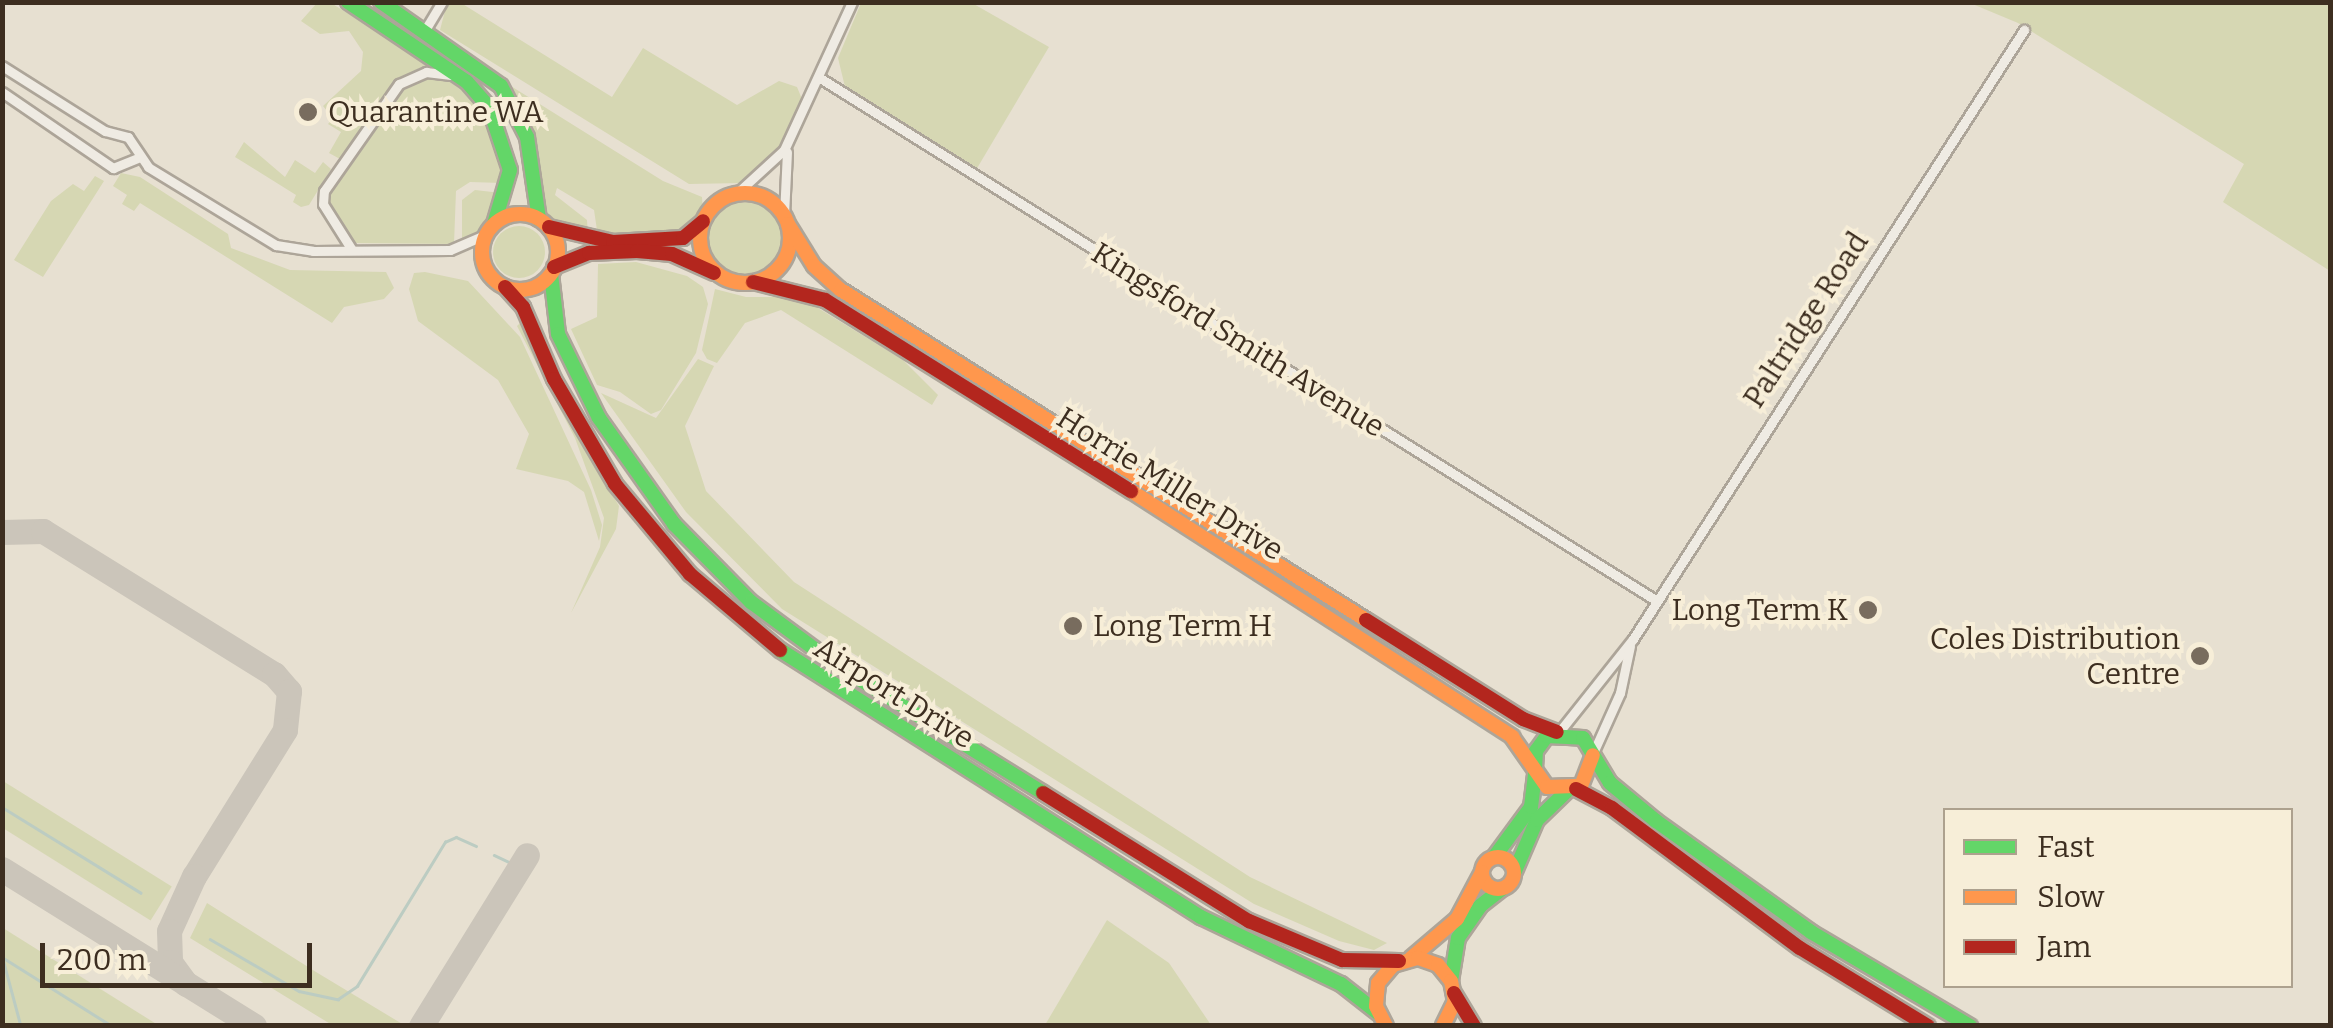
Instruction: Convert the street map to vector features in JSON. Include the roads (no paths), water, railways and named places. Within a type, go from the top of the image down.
[{"type":"main road","points":[[348,2],[467,82],[496,119],[508,154],[506,200],[490,229],[486,270],[505,287],[530,288],[552,271],[588,253],[648,251],[753,282],[781,264],[786,220],[769,200],[737,193],[720,200],[682,238],[613,242],[516,214],[490,229]]},
{"type":"main road","points":[[381,2],[488,73],[511,102],[527,137],[544,223],[558,249],[552,271]]},
{"type":"main road","points":[[703,220],[702,251],[720,275]]},
{"type":"main road","name":"Horrie Miller Drive","points":[[786,220],[814,266],[842,290],[1523,719],[1558,732]]},
{"type":"main road","name":"Airport Drive","points":[[552,271],[552,311],[562,346],[616,446],[674,524],[751,602],[832,662],[1235,914],[1342,960],[1406,960]]},
{"type":"main road","name":"Horrie Miller Drive","points":[[753,282],[815,296],[923,361],[1488,719],[1521,747],[1535,770]]},
{"type":"main road","name":"Airport Drive","points":[[505,287],[523,308],[554,379],[615,484],[690,574],[759,636],[1201,916],[1341,984],[1382,1019]]},
{"type":"main road","points":[[1382,1019],[1378,983],[1457,919],[1482,872],[1527,814],[1538,745],[1558,732],[1583,738],[1621,792],[1744,887],[1970,1026]]},
{"type":"main road","points":[[1444,1026],[1458,938],[1480,906],[1502,889],[1515,871],[1537,820],[1590,777],[1593,754]]},
{"type":"main road","points":[[1535,770],[1547,786],[1571,790],[1612,808],[1800,948],[1928,1026]]},
{"type":"main road","points":[[1494,856],[1508,859],[1515,871]]},
{"type":"main road","points":[[1482,872],[1488,885],[1502,889]]},
{"type":"main road","points":[[1406,960],[1438,965],[1474,1026]]},
{"type":"street","points":[[425,30],[442,2]]},
{"type":"street","points":[[737,193],[766,172],[792,135],[852,2]]},
{"type":"street","name":"Paltridge Road","points":[[1558,732],[1633,639],[2024,30]]},
{"type":"street","points":[[2,66],[118,135],[264,240],[313,251],[450,250],[490,229]]},
{"type":"street","points":[[353,250],[344,245],[322,200],[340,166],[405,80],[435,71],[467,82]]},
{"type":"street","name":"Kingsford Smith Avenue","points":[[820,78],[1657,601]]},
{"type":"street","points":[[2,92],[119,169],[138,152]]},
{"type":"street","points":[[786,220],[782,172],[792,135]]},
{"type":"street","name":"Paltridge Road","points":[[1593,754],[1620,694],[1633,639]]},
{"type":"waterway","points":[[2,807],[141,893]]},
{"type":"waterway","points":[[210,939],[299,991],[338,999],[357,986],[445,842],[456,837],[476,846]]},
{"type":"waterway","points":[[494,855],[509,862]]},
{"type":"waterway","points":[[2,957],[112,1026]]},
{"type":"waterway","points":[[3,959],[21,1026]]},
{"type":"place","name":"Quarantine WA","points":[[308,112]]},
{"type":"place","name":"Long Term K","points":[[1868,610]]},
{"type":"place","name":"Long Term H","points":[[1073,626]]},
{"type":"place","name":"Coles Distribution Centre","points":[[2200,656]]}]
